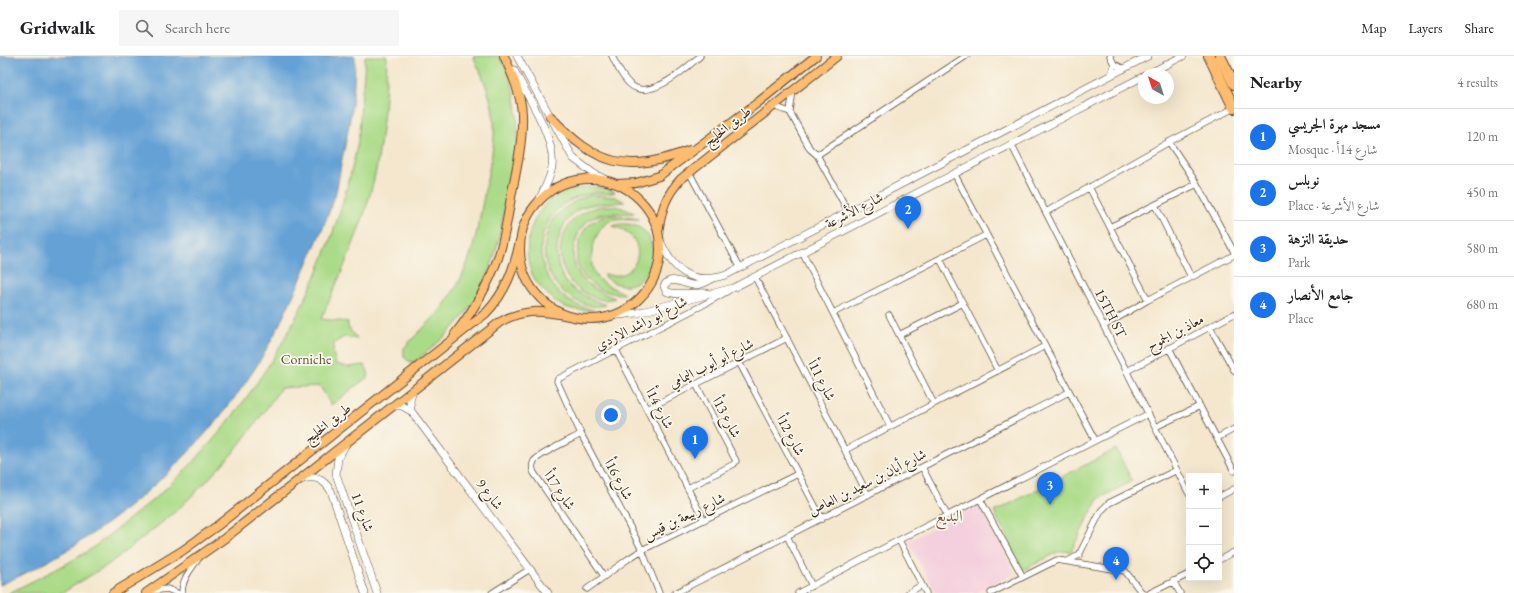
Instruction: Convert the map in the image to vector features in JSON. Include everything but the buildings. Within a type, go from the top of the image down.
[{"type":"highway","points":[[1209,56],[1234,108]]},
{"type":"highway","points":[[1220,56],[1234,84]]},
{"type":"main road","points":[[444,347],[473,308],[489,279],[498,257],[506,226],[518,159],[522,113],[517,87],[505,56]]},
{"type":"main road","name":"طريق الخليج","points":[[612,183],[636,183],[659,176],[756,104],[816,56]]},
{"type":"main road","name":"طريق الخليج","points":[[659,235],[664,202],[676,185],[689,172],[836,56]]},
{"type":"main road","points":[[550,116],[570,137],[586,148],[608,159],[620,162],[633,164],[655,162],[698,147]]},
{"type":"main road","points":[[591,179],[612,183],[624,188],[638,199],[650,215],[659,235],[660,249],[657,267],[653,279],[646,290],[638,300],[625,309],[609,316],[589,319],[569,316],[550,306],[535,292],[530,285],[522,268],[520,241],[524,224],[538,202],[554,189],[572,181],[591,179]]},
{"type":"main road","name":"طريق الخليج","points":[[113,593],[182,551],[257,495],[486,313],[502,294],[513,271],[520,241]]},
{"type":"main road","name":"طريق الخليج","points":[[148,592],[200,556],[508,317],[538,311],[569,316]]},
{"type":"main road","points":[[125,593],[182,551]]},
{"type":"street","points":[[505,56],[546,133],[552,151],[550,173],[538,202]]},
{"type":"street","points":[[517,56],[573,158],[592,174],[612,183]]},
{"type":"street","points":[[612,56],[624,77],[636,88],[652,89],[672,78],[700,56]]},
{"type":"street","points":[[817,155],[966,56]]},
{"type":"street","points":[[1110,56],[1114,64],[1124,69]]},
{"type":"street","name":"شارع الأشرعة","points":[[659,235],[668,256],[677,268],[696,278],[712,279],[726,275],[1148,56]]},
{"type":"street","points":[[1160,68],[1183,56]]},
{"type":"street","points":[[1111,75],[1114,64]]},
{"type":"street","name":"شارع الأشرعة","points":[[609,316],[637,313],[733,288],[1138,79]]},
{"type":"street","points":[[793,90],[790,112],[810,149],[817,155],[848,211]]},
{"type":"street","points":[[773,106],[790,112]]},
{"type":"street","points":[[1046,212],[1170,142],[1234,108]]},
{"type":"street","points":[[1104,326],[1234,253],[1197,184],[1170,142]]},
{"type":"street","name":"15TH ST","points":[[1011,144],[1186,488]]},
{"type":"street","points":[[689,172],[740,267]]},
{"type":"street","points":[[954,173],[1095,440]]},
{"type":"street","points":[[1110,228],[1197,184]]},
{"type":"street","points":[[1089,187],[1148,300]]},
{"type":"street","points":[[1155,205],[1191,277]]},
{"type":"street","points":[[833,313],[986,235]]},
{"type":"street","points":[[802,252],[890,426]]},
{"type":"street","points":[[940,259],[998,371]]},
{"type":"street","name":"شارع 11أ","points":[[755,277],[868,495]]},
{"type":"street","points":[[710,294],[699,292],[671,294],[666,291],[664,286],[671,280],[696,285],[712,279]]},
{"type":"street","name":"شارع أبو راشد الازدي","points":[[560,378],[694,310],[733,288]]},
{"type":"street","points":[[899,336],[964,303]]},
{"type":"street","name":"معاذ بن الجموح","points":[[1127,371],[1234,314]]},
{"type":"street","points":[[889,315],[934,404]]},
{"type":"street","points":[[1210,327],[1234,370]]},
{"type":"street","name":"شارع أبو أيوب اليمامي","points":[[647,409],[787,338]]},
{"type":"street","points":[[844,450],[1045,346]]},
{"type":"street","points":[[1169,348],[1234,471]]},
{"type":"street","name":"شارع 14أ","points":[[616,350],[704,520]]},
{"type":"street","name":"شارع 12أ","points":[[740,362],[822,519]]},
{"type":"street","name":"شارع 16أ","points":[[560,378],[557,380],[557,383],[581,434],[642,550],[659,593]]},
{"type":"street","name":"شارع 13أ","points":[[688,488],[736,462],[736,459],[696,384]]},
{"type":"street","points":[[411,411],[410,400],[413,390]]},
{"type":"street","name":"شارع أبان بن سعيد بن العاص","points":[[675,593],[1070,392]]},
{"type":"street","points":[[392,406],[402,406],[411,411]]},
{"type":"street","points":[[1155,427],[1200,406]]},
{"type":"street","name":"شارع 9","points":[[411,411],[548,593]]},
{"type":"street","points":[[798,593],[1148,414]]},
{"type":"street","points":[[1217,438],[1234,429]]},
{"type":"street","name":"شارع 17أ","points":[[581,434],[538,457],[533,463],[532,468],[604,576]]},
{"type":"street","name":"شارع 11","points":[[348,441],[338,458],[336,474],[377,593]]},
{"type":"street","points":[[922,467],[947,516]]},
{"type":"street","points":[[1068,561],[1079,555],[1101,511],[1109,504],[1177,470]]},
{"type":"street","name":"شارع ربيعة بن قيس","points":[[587,589],[642,550],[798,474]]},
{"type":"street","name":"شارع 11","points":[[296,482],[312,477],[318,478],[327,484],[331,491],[352,551],[365,593]]},
{"type":"street","points":[[1222,495],[1234,489]]},
{"type":"street","points":[[980,499],[1023,577]]},
{"type":"street","points":[[787,536],[812,586]]},
{"type":"street","points":[[899,540],[926,593]]},
{"type":"street","points":[[352,551],[362,548]]},
{"type":"street","points":[[1222,556],[1234,552]]},
{"type":"street","points":[[182,593],[183,582],[200,556]]},
{"type":"street","points":[[991,593],[1057,560],[1125,571],[1142,593]]},
{"type":"street","points":[[492,593],[530,569]]},
{"type":"street","points":[[1150,593],[1186,575]]},
{"type":"street","points":[[1174,581],[1180,593]]},
{"type":"street","points":[[908,593],[922,585]]},
{"type":"street","points":[[148,592],[167,588],[177,593]]},
{"type":"shaded area","points":[[980,504],[1015,573],[976,593],[936,593],[908,541]]},
{"type":"green space","name":"Corniche","points":[[365,56],[387,56],[384,110],[377,165],[373,185],[361,224],[321,319],[348,322],[348,327],[357,339],[344,337],[334,343],[333,352],[336,364],[348,367],[364,365],[369,376],[331,405],[320,386],[281,388],[231,455],[202,486],[175,512],[109,564],[62,593],[9,593],[85,553],[161,493],[210,443],[241,405],[269,365],[293,323],[314,279],[332,234],[347,188],[359,136]]},
{"type":"green space","points":[[473,56],[499,56],[510,78],[516,103],[518,128],[513,173],[496,249],[490,269],[481,289],[468,310],[452,329],[414,362],[410,362],[404,357],[404,348],[439,311],[457,285],[470,256],[478,226],[492,155],[494,121],[488,91]]},
{"type":"green space","points":[[590,187],[605,188],[615,192],[608,194],[588,194],[572,199],[563,204],[550,218],[544,230],[541,243],[545,269],[551,282],[560,293],[571,302],[594,310],[581,310],[569,308],[560,304],[546,293],[539,285],[529,267],[528,246],[532,225],[543,207],[550,200],[569,190]]},
{"type":"green space","points":[[591,195],[615,197],[625,202],[586,206],[575,212],[568,219],[559,237],[557,257],[562,276],[568,284],[581,294],[606,305],[599,306],[579,302],[562,290],[555,283],[550,274],[546,264],[545,254],[545,244],[550,223],[569,205]]},
{"type":"green space","points":[[602,206],[617,206],[634,213],[607,213],[589,220],[581,229],[577,237],[573,259],[580,276],[587,283],[595,289],[615,298],[608,300],[598,299],[588,295],[574,285],[565,273],[561,259],[561,245],[565,232],[574,220],[586,211]]},
{"type":"green space","points":[[614,215],[638,219],[617,219],[604,225],[593,246],[593,270],[596,276],[606,285],[625,294],[610,293],[596,287],[584,277],[577,263],[580,241],[584,230],[598,219]]},
{"type":"green space","points":[[620,224],[636,226],[646,233],[651,241],[653,250],[649,269],[644,277],[627,285],[612,282],[604,277],[604,274],[614,276],[623,274],[635,263],[637,247],[634,239],[627,232],[613,226]]},
{"type":"green space","points":[[1116,449],[1132,481],[1098,499],[1071,551],[1058,552],[1023,570],[994,512]]},
{"type":"water","points":[[0,56],[355,56],[352,108],[335,196],[320,235],[292,298],[256,367],[232,401],[205,434],[176,465],[144,494],[110,521],[75,545],[38,567],[0,585]]},
{"type":"place","name":"نوبلس","points":[[908,229]]},
{"type":"place","name":"مسجد مهرة الجريسي","points":[[695,459]]},
{"type":"place","name":"حديقة النزهة","points":[[1050,505]]},
{"type":"place","name":"جامع الأنصار","points":[[1116,580]]},
{"type":"district","name":"البديع","points":[[949,516]]}]
